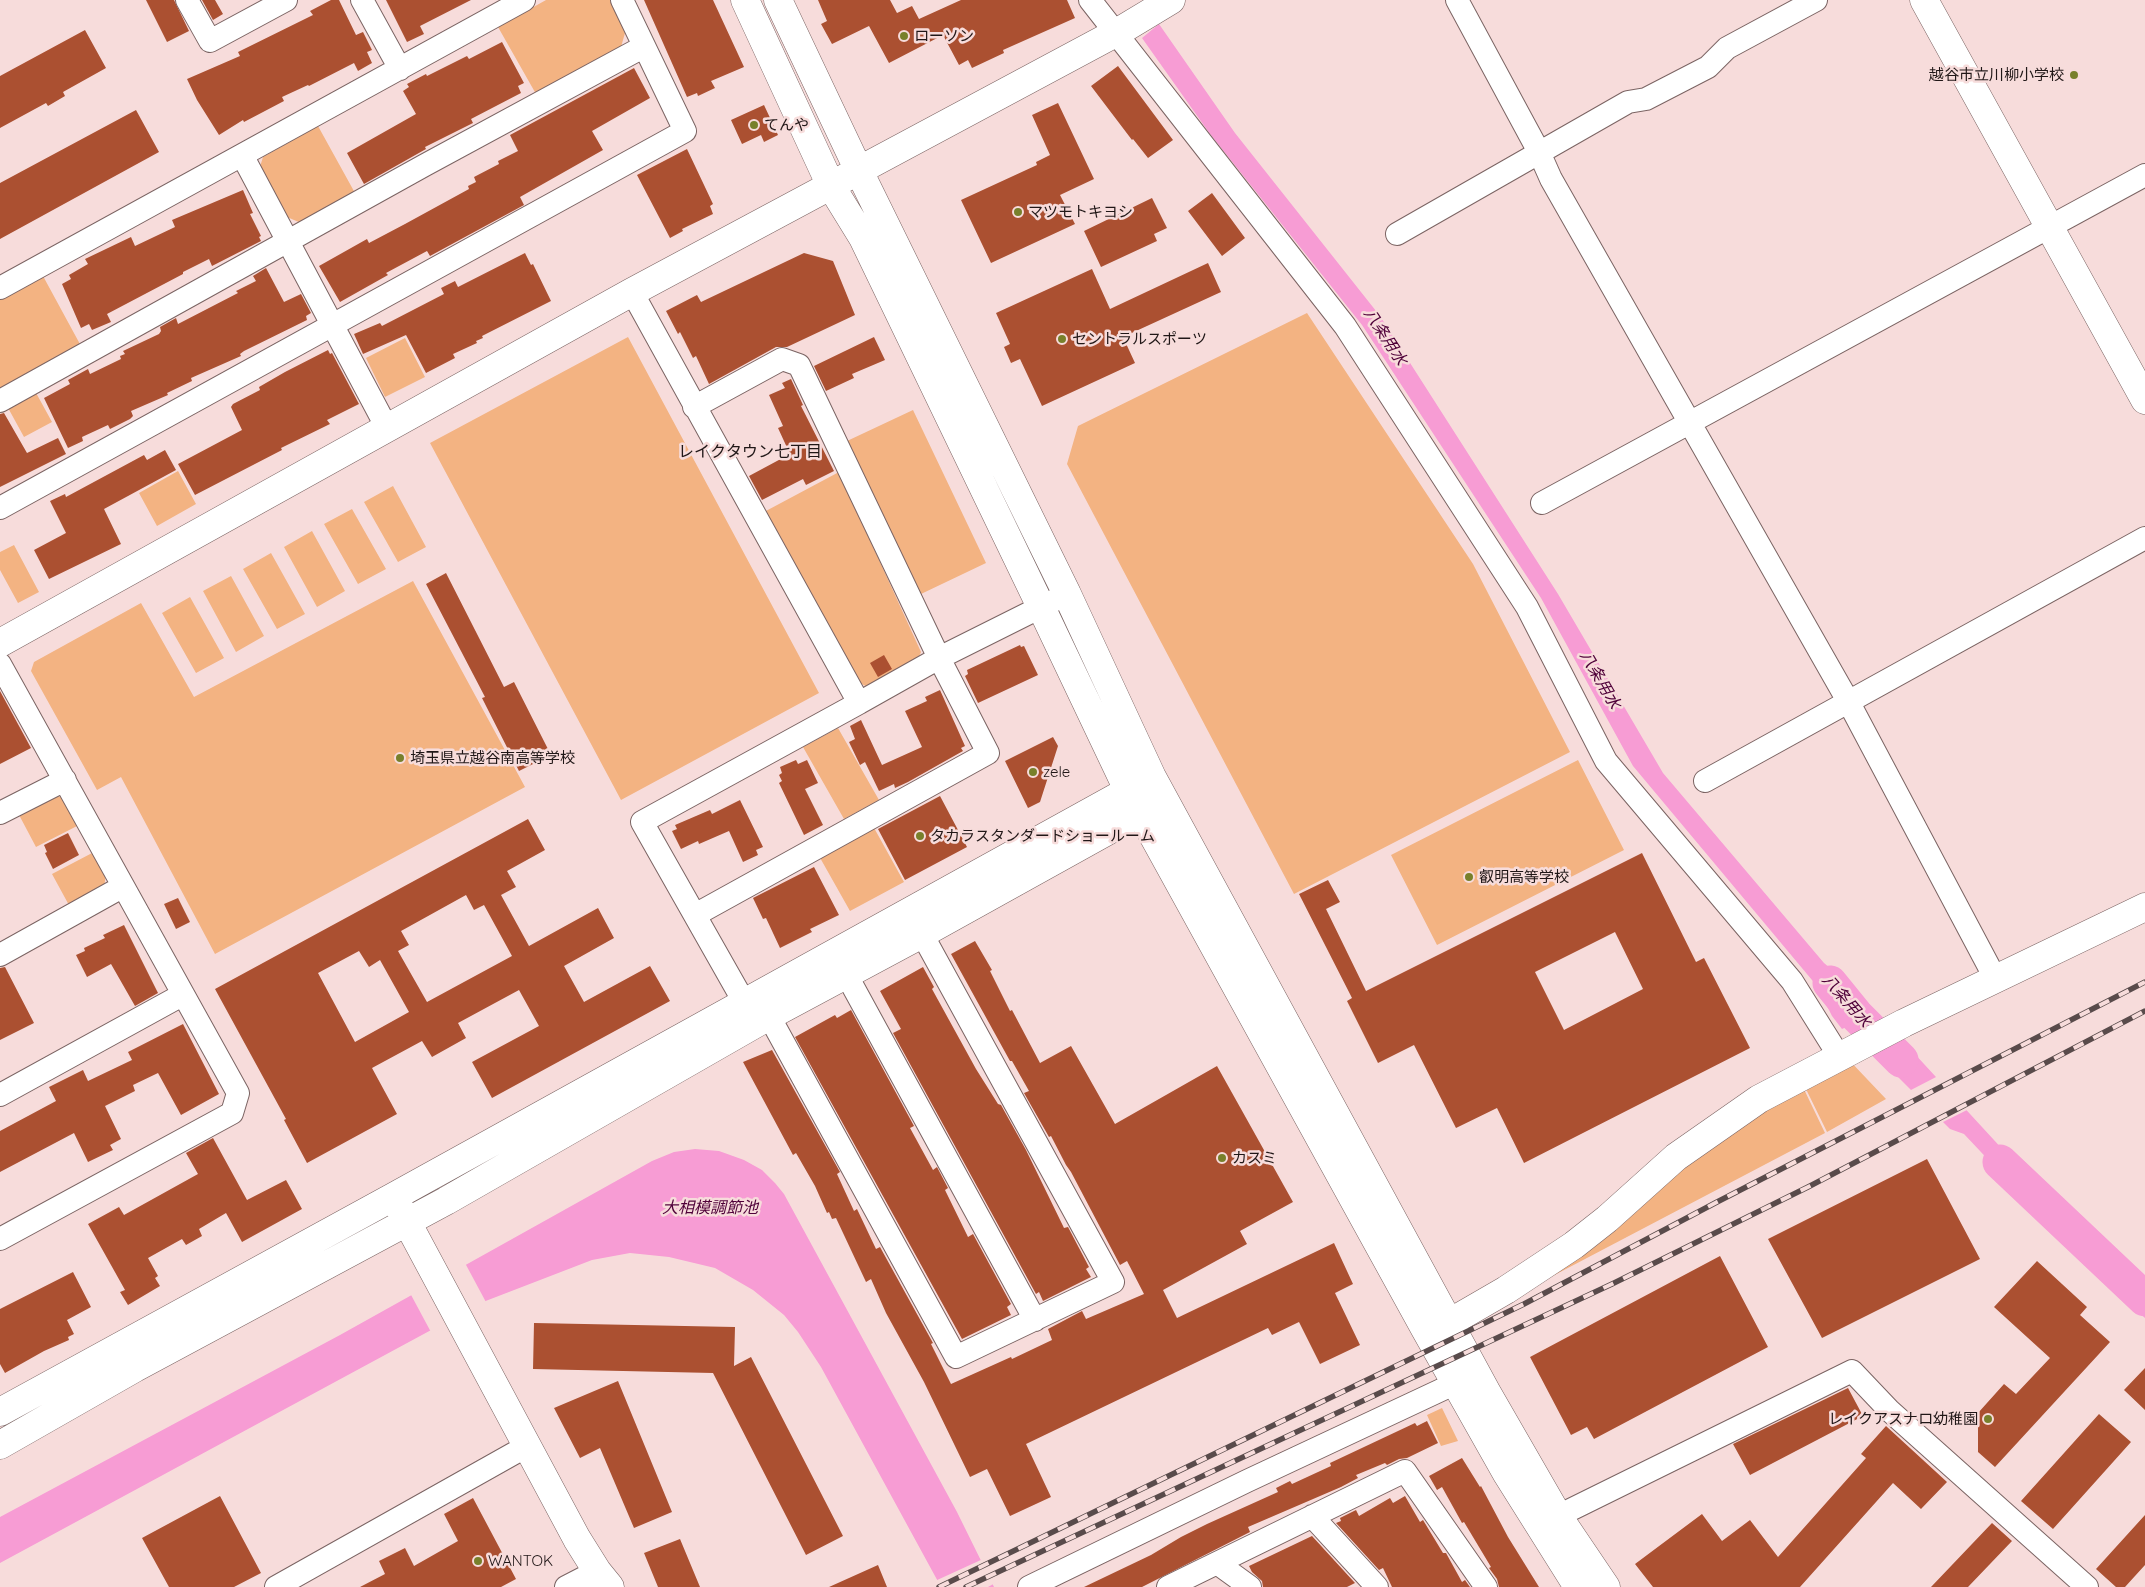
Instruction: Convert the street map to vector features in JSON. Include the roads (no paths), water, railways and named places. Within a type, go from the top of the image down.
[{"type":"street","points":[[187,0],[210,41],[286,0]]},
{"type":"street","points":[[362,0],[400,69]]},
{"type":"street","points":[[0,288],[524,0]]},
{"type":"street","points":[[0,508],[685,131],[622,0]]},
{"type":"street","points":[[745,0],[831,186],[863,238],[1042,607],[1134,802],[1507,1474],[1578,1587]]},
{"type":"street","points":[[778,0],[859,171],[1067,594],[1158,788],[1449,1323],[1558,1516],[1606,1587]]},
{"type":"street","points":[[1090,0],[1125,27],[1345,326],[1527,607],[1606,761],[1792,981],[1848,1051]]},
{"type":"street","points":[[1457,0],[1539,152],[1551,179],[1848,701],[1995,978]]},
{"type":"street","points":[[1397,234],[1628,102],[1646,99],[1708,67],[1727,48],[1816,0]]},
{"type":"street","points":[[1924,0],[2145,400]]},
{"type":"street","points":[[0,643],[632,292],[1165,4]]},
{"type":"street","points":[[0,401],[425,165],[644,47]]},
{"type":"street","points":[[242,155],[331,326],[387,428]]},
{"type":"street","points":[[1542,503],[2145,176]]},
{"type":"street","points":[[632,292],[859,703]]},
{"type":"street","points":[[694,407],[782,359],[799,365],[939,658],[988,752],[695,915]]},
{"type":"street","points":[[1704,781],[2145,538]]},
{"type":"street","points":[[744,1002],[642,822],[939,658],[1067,594]]},
{"type":"street","points":[[0,664],[122,887],[238,1093],[232,1113],[0,1239]]},
{"type":"street","points":[[0,813],[65,780]]},
{"type":"street","points":[[0,1445],[135,1368],[407,1222],[769,1016],[922,934],[1158,788]]},
{"type":"street","points":[[0,1412],[744,1002],[1134,802]]},
{"type":"street","points":[[0,955],[122,887]]},
{"type":"street","points":[[1449,1323],[1506,1290],[1574,1245],[1607,1219],[1669,1162],[1759,1099],[1904,1023],[2145,907]]},
{"type":"street","points":[[769,1016],[956,1358],[1114,1282],[922,934]]},
{"type":"street","points":[[846,974],[1036,1320]]},
{"type":"street","points":[[0,1095],[182,995]]},
{"type":"street","points":[[393,1197],[527,1446],[598,1583],[566,1587]]},
{"type":"street","points":[[1558,1516],[1852,1371],[1890,1411],[2087,1587]]},
{"type":"street","points":[[1029,1587],[1247,1481],[1456,1383]]},
{"type":"street","points":[[276,1587],[527,1446]]},
{"type":"street","points":[[1168,1587],[1406,1471],[1486,1587]]},
{"type":"street","points":[[1312,1516],[1377,1587]]},
{"type":"street","points":[[1217,1563],[1250,1587]]},
{"type":"water","points":[[1159,24],[1235,133],[1380,316],[1558,594],[1663,773],[1824,963],[1855,989],[1872,1015],[1842,1029],[1832,1016],[1817,986],[1633,766],[1541,598],[1362,325],[1210,134],[1142,38]]},
{"type":"water","points":[[1901,1039],[2040,1190],[2029,1203],[1964,1134],[1950,1129],[1871,1050]]},
{"type":"water","name":"大相模調節池","points":[[695,1149],[719,1151],[744,1160],[762,1170],[784,1194],[957,1512],[994,1587],[941,1587],[821,1367],[798,1332],[784,1315],[753,1290],[715,1268],[669,1257],[630,1253],[592,1260],[483,1302],[0,1563],[0,1517],[340,1335],[652,1161],[674,1152]]},
{"type":"water","points":[[2055,1205],[2145,1289],[2145,1318],[2041,1219]]},
{"type":"waterway","name":"八条用水","points":[[1830,983],[1856,1015],[1901,1060]]},
{"type":"waterway","name":"八条用水","points":[[2000,1162],[2145,1299]]},
{"type":"railway","points":[[939,1587],[1524,1304],[1717,1202],[2145,982]]},
{"type":"railway","points":[[966,1587],[1612,1284],[1808,1187],[2145,1011]]},
{"type":"place","name":"ローソン","points":[[904,36]]},
{"type":"place","name":"越谷市立川柳小学校","points":[[2074,75]]},
{"type":"place","name":"てんや","points":[[754,125]]},
{"type":"place","name":"マツモトキヨシ","points":[[1018,212]]},
{"type":"place","name":"セントラルスポーツ","points":[[1062,339]]},
{"type":"place","name":"埼玉県立越谷南高等学校","points":[[400,758]]},
{"type":"place","name":"zele","points":[[1033,772]]},
{"type":"place","name":"タカラスタンダードショールーム","points":[[920,836]]},
{"type":"place","name":"叡明高等学校","points":[[1469,877]]},
{"type":"place","name":"カスミ","points":[[1222,1158]]},
{"type":"place","name":"レイクアスナロ幼稚園","points":[[1988,1419]]},
{"type":"place","name":"WANTOK","points":[[478,1561]]},
{"type":"district","name":"レイクタウン七丁目","points":[[750,452]]}]
